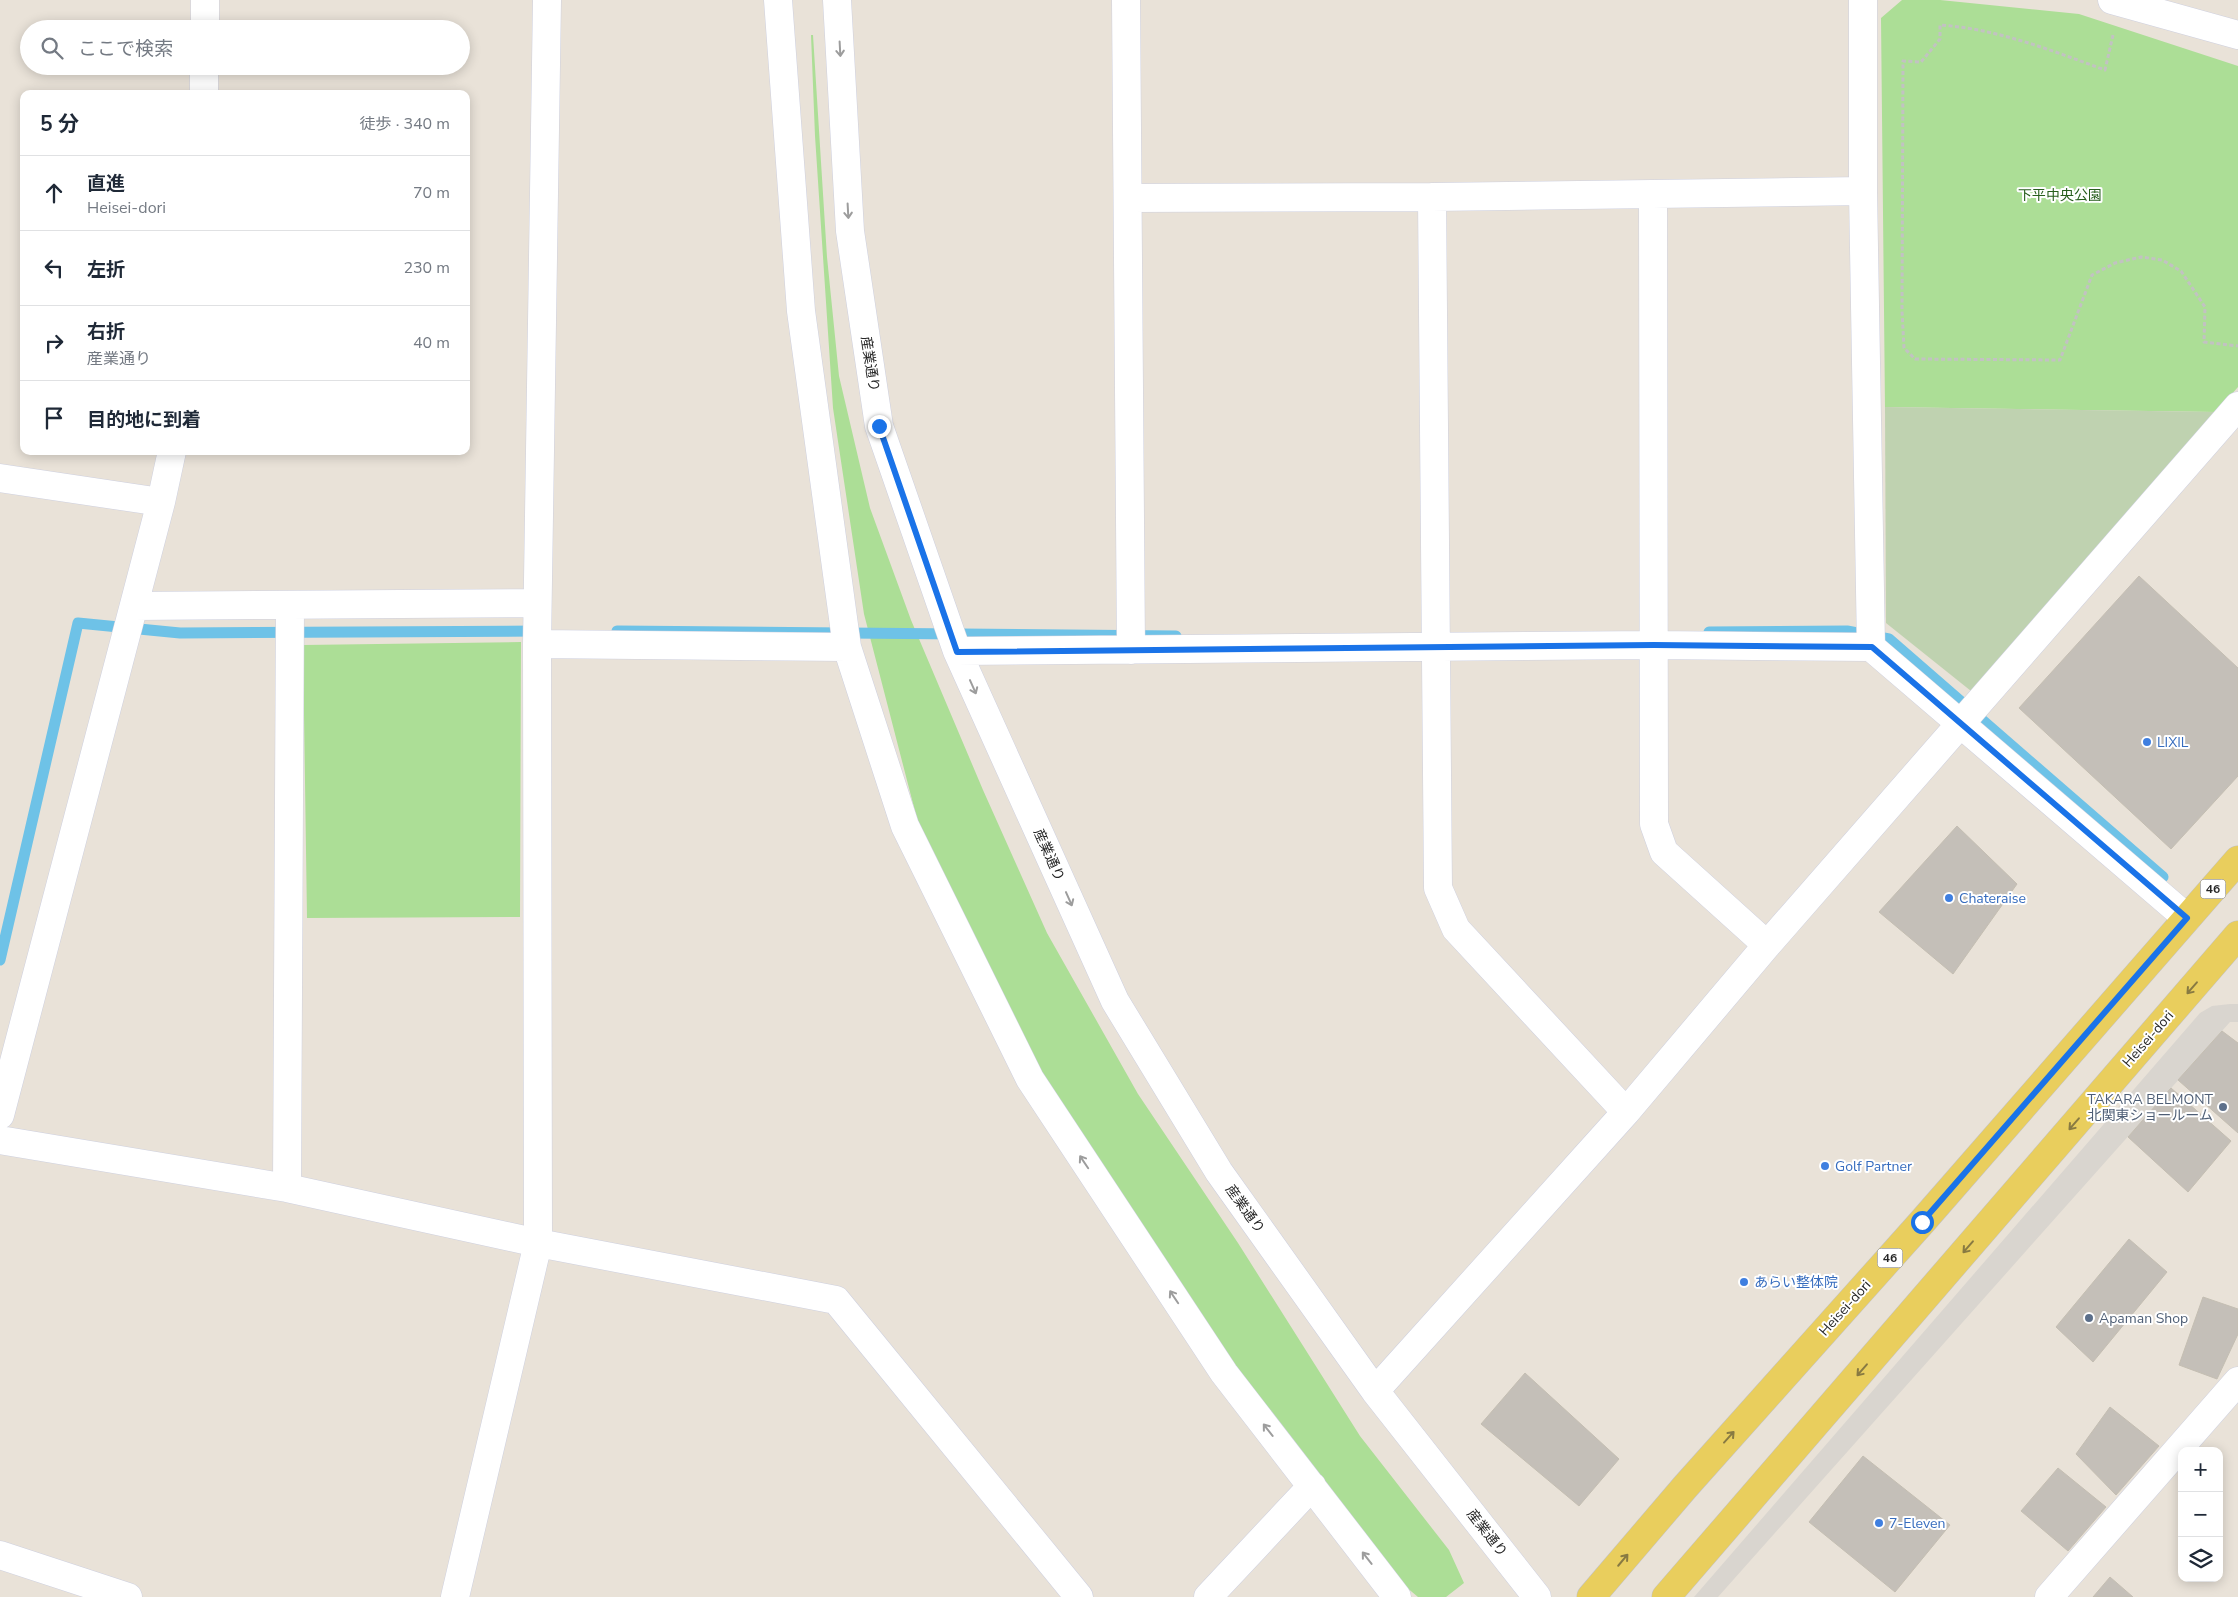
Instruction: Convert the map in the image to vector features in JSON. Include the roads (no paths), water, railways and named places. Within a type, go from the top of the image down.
[{"type":"main road","name":"Heisei-dori","points":[[1591,1597],[1685,1487],[1922,1222],[2238,860]]},
{"type":"main road","name":"Heisei-dori","points":[[1666,1597],[2233,950]]},
{"type":"street","points":[[205,0],[205,20]]},
{"type":"street","points":[[456,1597],[538,1243],[537,603],[547,0]]},
{"type":"street","points":[[778,0],[802,311],[847,647],[905,826],[1030,1079],[1224,1373],[1397,1597]]},
{"type":"street","name":"産業通り","points":[[837,0],[850,231],[879,426],[957,652],[1115,1001],[1219,1172],[1375,1391],[1537,1597]]},
{"type":"street","points":[[1126,0],[1131,650]]},
{"type":"street","points":[[1863,0],[1862,191],[1872,647]]},
{"type":"street","points":[[2117,1],[2238,36]]},
{"type":"street","points":[[204,75],[204,90]]},
{"type":"street","points":[[1128,198],[1432,197],[1862,191]]},
{"type":"street","points":[[1653,194],[1654,824],[1664,852],[1767,945]]},
{"type":"street","points":[[1432,197],[1438,888],[1456,929],[1626,1112]]},
{"type":"street","points":[[1375,1391],[1626,1112],[1767,945],[2238,406]]},
{"type":"street","points":[[0,1115],[161,502],[171,455]]},
{"type":"street","points":[[0,478],[161,502]]},
{"type":"street","points":[[134,606],[537,603]]},
{"type":"street","points":[[287,1188],[290,604]]},
{"type":"street","points":[[537,644],[847,647]]},
{"type":"street","points":[[957,652],[1654,645],[1872,647],[2187,918]]},
{"type":"street","points":[[0,1140],[287,1188],[538,1243],[836,1300],[1079,1597]]},
{"type":"street","points":[[2049,1597],[2237,1383]]},
{"type":"street","points":[[1208,1597],[1312,1486]]},
{"type":"street","points":[[0,1555],[128,1597]]},
{"type":"waterway","points":[[0,960],[78,623],[180,633],[538,631]]},
{"type":"waterway","points":[[617,631],[1176,636]]},
{"type":"waterway","points":[[1709,632],[1847,631],[1889,639],[2163,877]]},
{"type":"place","name":"LIXIL","points":[[2147,742]]},
{"type":"place","name":"Chateraise","points":[[1949,898]]},
{"type":"place","name":"TAKARA BELMONT 北関東ショールーム","points":[[2223,1107]]},
{"type":"place","name":"Golf Partner","points":[[1825,1166]]},
{"type":"place","name":"あらい整体院","points":[[1744,1282]]},
{"type":"place","name":"Apaman Shop","points":[[2089,1318]]},
{"type":"place","name":"7-Eleven","points":[[1879,1523]]},
{"type":"park label","name":"下平中央公園","points":[[2060,195]]}]
